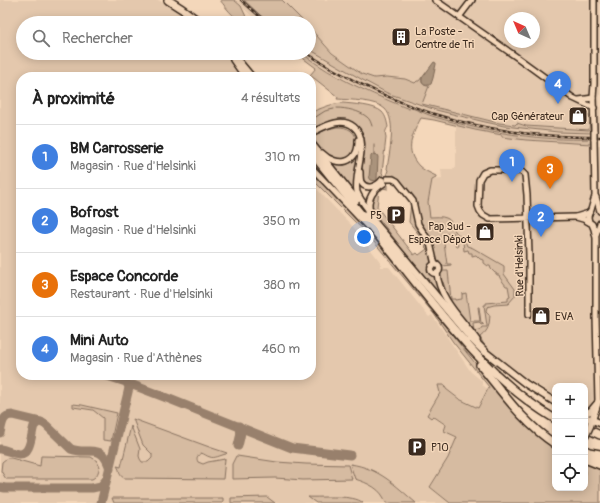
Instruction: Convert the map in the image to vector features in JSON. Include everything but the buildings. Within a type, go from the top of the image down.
[{"type":"highway","points":[[168,0],[192,16]]},
{"type":"highway","points":[[176,0],[184,4],[199,16]]},
{"type":"highway","points":[[236,60],[247,72]]},
{"type":"highway","points":[[243,60],[253,72]]},
{"type":"highway","points":[[316,153],[406,266],[426,296],[466,349],[524,418],[539,433],[552,442]]},
{"type":"highway","points":[[406,266],[424,282],[470,337],[484,351]]},
{"type":"highway","points":[[424,282],[487,360],[520,390],[552,411]]},
{"type":"highway","points":[[426,296],[476,355],[493,372],[530,403],[552,417]]},
{"type":"highway","points":[[592,420],[600,435]]},
{"type":"highway","points":[[588,434],[600,440]]},
{"type":"highway","points":[[588,452],[600,454]]},
{"type":"highway","points":[[588,460],[600,465]]},
{"type":"main road","points":[[484,351],[526,384],[552,400]]},
{"type":"main road","points":[[588,412],[591,411],[598,402]]},
{"type":"main road","points":[[588,430],[598,402]]},
{"type":"main road","points":[[592,420],[600,423]]},
{"type":"main road","points":[[588,454],[600,460]]},
{"type":"street","points":[[435,0],[573,98],[594,108]]},
{"type":"street","points":[[459,18],[472,0]]},
{"type":"street","points":[[594,0],[593,98],[595,196],[600,211]]},
{"type":"street","points":[[234,60],[241,72]]},
{"type":"street","points":[[578,100],[593,98]]},
{"type":"street","points":[[316,131],[328,125],[344,122],[356,128],[362,138],[356,181],[358,192],[363,203],[385,231],[406,266]]},
{"type":"street","points":[[316,132],[330,127],[344,125],[349,126],[358,139],[355,156],[344,162],[331,160],[316,150]]},
{"type":"street","points":[[360,160],[361,182],[371,191],[371,196]]},
{"type":"street","name":"Rue d'Helsinki","points":[[529,314],[529,255],[527,218],[526,188],[525,175],[516,170],[490,170],[483,174],[479,180],[478,206],[483,215],[490,219],[527,218],[576,217],[590,223]]},
{"type":"street","points":[[316,172],[406,266]]},
{"type":"street","points":[[367,187],[376,186],[384,181],[393,179],[397,180],[413,201],[419,227],[430,243],[435,265],[439,268],[437,273],[439,284],[445,298],[484,351]]},
{"type":"street","points":[[372,215],[368,204],[371,196],[384,181]]},
{"type":"street","points":[[595,196],[588,217],[596,238]]},
{"type":"street","points":[[590,212],[596,209],[600,211]]},
{"type":"street","name":"Rue d'Helsinki","points":[[576,217],[590,212]]},
{"type":"street","points":[[590,223],[600,223],[596,238],[599,362],[598,402]]},
{"type":"shaded area","points":[[0,0],[158,0],[177,9],[186,16],[16,16],[16,60],[230,60],[237,72],[16,72],[16,380],[316,380],[316,188],[355,229],[381,263],[381,267],[389,267],[429,317],[432,315],[471,372],[482,381],[482,385],[488,389],[478,408],[459,399],[438,385],[440,393],[427,415],[433,416],[446,426],[444,431],[457,437],[448,458],[430,487],[450,503],[0,503]]},
{"type":"shaded area","points":[[220,0],[234,0],[241,6],[246,16],[234,16]]},
{"type":"shaded area","points":[[234,0],[244,0],[261,16],[252,16]]},
{"type":"shaded area","points":[[244,0],[282,0],[298,16],[261,16]]},
{"type":"shaded area","points":[[282,0],[600,0],[600,138],[597,138],[597,131],[526,126],[517,123],[515,125],[499,123],[421,104],[429,86],[423,85],[421,78],[419,82],[415,83],[398,78],[374,78],[362,74],[332,53],[316,35],[316,16],[298,16]]},
{"type":"shaded area","points":[[316,35],[332,53],[362,74],[374,78],[387,77],[405,79],[415,83],[422,77],[422,83],[429,86],[422,104],[499,123],[515,125],[517,123],[526,126],[589,130],[590,120],[588,115],[591,116],[592,131],[591,133],[558,132],[504,126],[485,122],[436,110],[387,93],[316,53]]},
{"type":"shaded area","points":[[316,53],[387,93],[417,104],[504,126],[558,132],[591,133],[591,139],[553,138],[505,133],[476,128],[435,117],[412,108],[409,109],[361,89],[310,60],[316,60]]},
{"type":"shaded area","points":[[305,60],[312,60],[328,71],[362,89],[409,109],[412,108],[435,117],[473,127],[532,137],[552,139],[591,139],[591,144],[526,140],[502,137],[502,135],[421,118],[412,136],[411,142],[414,160],[419,166],[436,176],[436,178],[432,180],[428,202],[430,217],[443,217],[448,219],[467,246],[504,266],[504,274],[515,289],[515,296],[508,304],[487,307],[486,311],[490,315],[490,319],[487,330],[480,337],[483,343],[486,348],[503,362],[552,398],[545,394],[494,357],[481,344],[452,305],[445,293],[446,291],[440,275],[443,271],[448,271],[451,299],[462,299],[462,294],[466,293],[470,321],[480,321],[479,307],[481,323],[484,324],[481,325],[479,322],[473,323],[474,331],[480,330],[482,327],[487,327],[484,305],[486,305],[486,303],[508,301],[508,298],[510,297],[508,286],[506,286],[499,275],[491,269],[490,266],[484,263],[484,260],[480,259],[476,255],[472,256],[472,253],[469,253],[468,250],[464,251],[463,241],[460,241],[460,239],[457,239],[458,247],[456,247],[454,233],[443,236],[447,264],[451,265],[443,266],[441,265],[441,262],[437,262],[420,223],[415,201],[396,178],[397,177],[394,175],[388,177],[387,169],[391,138],[391,121],[389,114],[385,109],[376,104],[356,100],[337,99],[338,97],[316,80],[316,72],[313,72],[316,68]]},
{"type":"shaded area","points":[[434,62],[436,64],[431,84],[425,85],[422,82],[422,78]]},
{"type":"shaded area","points":[[338,104],[363,105],[374,108],[382,112],[386,119],[388,127],[386,130],[383,174],[380,180],[370,186],[363,182],[362,178],[365,140],[358,126],[349,120],[338,119],[329,121],[316,128],[316,110]]},
{"type":"shaded area","points":[[456,125],[502,135],[502,137],[600,145],[600,392],[588,408],[588,383],[552,383],[552,394],[512,369],[485,347],[445,293],[440,277],[443,270],[442,263],[438,260],[426,202],[432,180],[442,179],[441,169],[454,169],[456,166]]},
{"type":"shaded area","points":[[337,127],[347,128],[353,133],[356,139],[356,146],[354,152],[349,157],[342,160],[330,158],[316,144],[316,135],[328,129]]},
{"type":"shaded area","points":[[359,152],[355,191],[331,162],[340,164]]},
{"type":"shaded area","points":[[373,154],[377,155],[378,157],[376,181],[371,180],[369,177],[371,156]]},
{"type":"shaded area","points":[[316,176],[328,190],[365,227],[530,429],[552,446],[552,491],[588,491],[588,462],[600,467],[600,503],[450,503],[430,487],[448,458],[457,437],[444,431],[446,425],[433,416],[431,418],[427,415],[440,393],[438,385],[445,385],[446,389],[459,399],[478,408],[489,387],[453,342],[434,314],[364,230],[316,183]]},
{"type":"shaded area","points":[[394,180],[412,201],[415,219],[428,243],[432,261],[429,266],[429,270],[431,274],[435,275],[445,303],[369,206],[373,195],[384,185],[388,185],[388,189],[382,188],[382,190],[379,190],[377,207],[414,255],[417,253],[419,255],[427,249],[425,247],[427,245],[409,222],[411,202],[394,181],[392,183]]},
{"type":"shaded area","points":[[73,404],[117,413],[111,441],[103,440],[103,418],[93,410],[73,407]]},
{"type":"shaded area","points":[[133,419],[227,453],[213,458],[201,453],[197,458],[198,462],[203,464],[225,459],[223,479],[122,477],[117,466],[121,467],[131,426],[140,449],[140,459],[142,462],[148,462],[152,458],[152,454],[143,445]]},
{"type":"shaded area","points":[[41,456],[91,457],[97,461],[100,466],[97,475],[92,479],[6,479],[1,471],[2,462],[7,458],[40,466]]},
{"type":"shaded area","points":[[236,456],[277,462],[348,465],[352,479],[232,479],[232,464]]},
{"type":"shaded area","points":[[350,464],[370,469],[378,473],[394,484],[416,503],[386,503],[378,490],[365,482],[355,479]]},
{"type":"shaded area","points":[[267,497],[275,503],[231,503],[231,498]]},
{"type":"shaded area","points":[[308,497],[345,497],[359,500],[363,503],[316,503]]},
{"type":"shaded area","points":[[112,498],[223,498],[223,503],[114,503]]},
{"type":"waterway","points":[[337,108],[349,109],[361,113],[369,119],[372,126]]},
{"type":"waterway","points":[[316,117],[325,111],[334,109]]},
{"type":"waterway","points":[[374,145],[374,154]]},
{"type":"taxiway","points":[[120,380],[126,382],[129,388],[133,385],[292,448],[350,455]]},
{"type":"taxiway","points":[[101,503],[129,388]]},
{"type":"taxiway","points":[[0,433],[3,421],[9,415],[41,422],[71,449],[77,451],[99,452],[107,460],[110,469]]},
{"type":"taxiway","points":[[0,449],[16,454],[23,453],[28,448],[34,426],[41,422]]},
{"type":"taxiway","points":[[238,446],[241,433],[239,426]]},
{"type":"taxiway","points":[[0,487],[92,488],[101,486],[107,479]]},
{"type":"railway","points":[[241,0],[259,16]]},
{"type":"railway","points":[[316,59],[330,68],[380,93],[406,104],[459,121],[526,133],[558,136],[600,137]]},
{"type":"place","name":"La Poste - Centre de Tri","points":[[401,37]]},
{"type":"place","name":"Mini Auto","points":[[558,104]]},
{"type":"place","name":"Cap Générateur","points":[[578,116]]},
{"type":"place","name":"BM Carrosserie","points":[[512,182]]},
{"type":"place","name":"Espace Concorde","points":[[550,189]]},
{"type":"place","name":"P5","points":[[396,215]]},
{"type":"place","name":"Pap Sud - Espace Dépot","points":[[485,232]]},
{"type":"place","name":"Bofrost","points":[[541,237]]},
{"type":"place","name":"EVA","points":[[541,316]]},
{"type":"place","name":"P10","points":[[417,447]]}]
